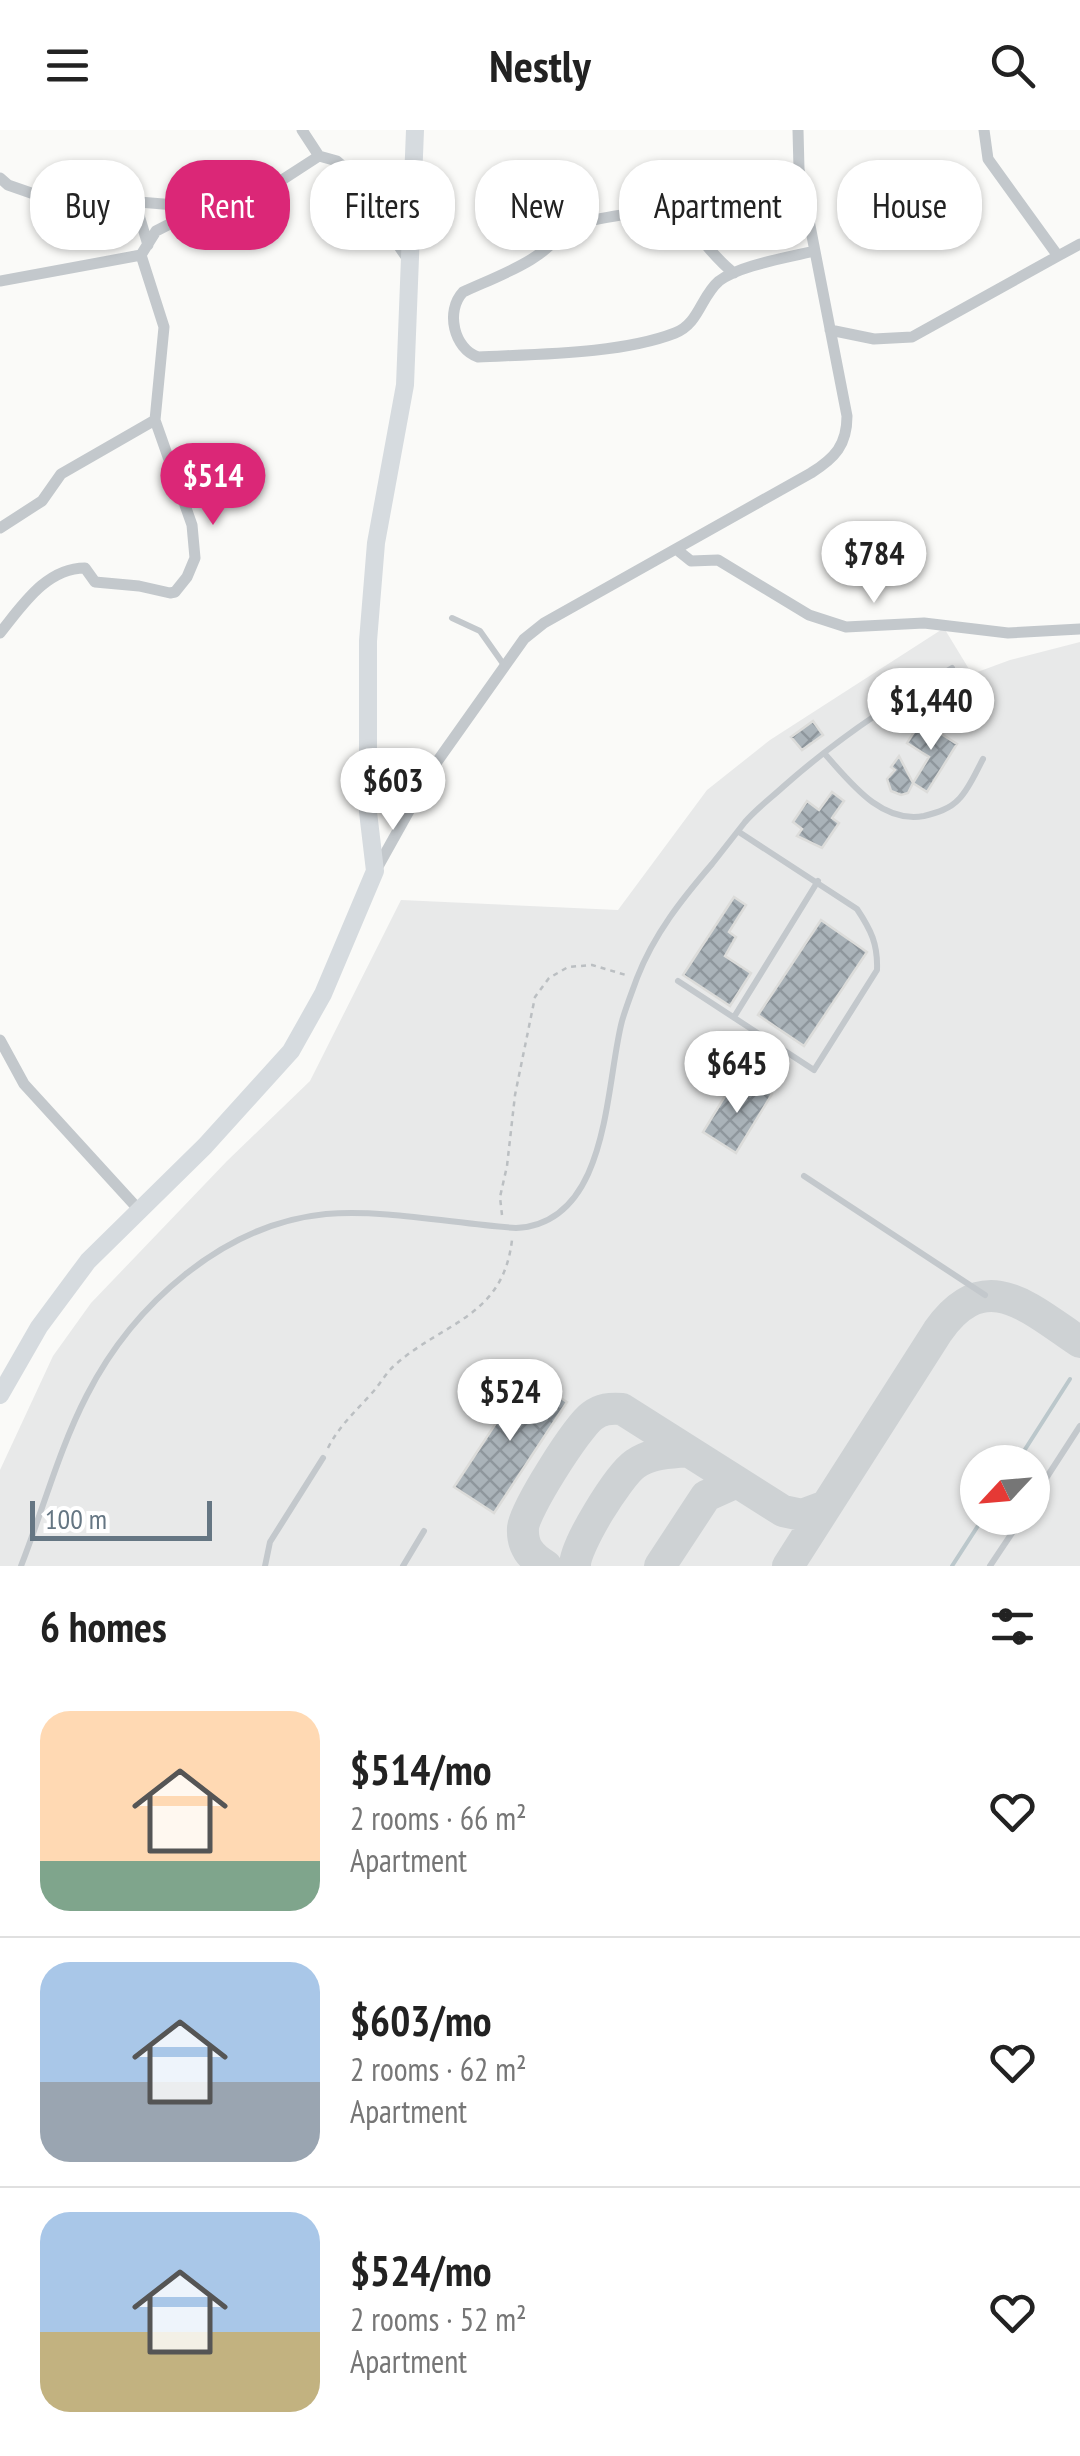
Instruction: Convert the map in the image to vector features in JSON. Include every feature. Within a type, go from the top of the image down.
[{"type":"street","points":[[302,130],[320,156],[337,161],[346,170],[409,261]]},
{"type":"street","points":[[376,871],[368,812],[370,608],[376,544],[404,385],[414,130]]},
{"type":"street","points":[[0,1395],[39,1327],[76,1276],[230,1120],[291,1051],[323,994],[376,871],[434,766],[524,640],[544,623],[811,473],[826,463],[847,438],[848,416],[798,169],[798,130]]},
{"type":"street","points":[[984,130],[988,159],[1058,256]]},
{"type":"street","points":[[290,175],[320,156]]},
{"type":"street","points":[[0,178],[30,193]]},
{"type":"street","points":[[734,273],[719,263],[689,226],[678,218],[653,212],[563,226],[558,238],[542,252],[463,292],[455,303],[453,316],[460,344],[478,357],[589,350],[686,328],[718,282],[734,273],[814,251]]},
{"type":"street","points":[[0,633],[41,584],[78,568],[85,568],[95,582],[170,593],[187,577],[194,558],[192,525],[155,420],[164,327],[145,250],[156,231],[165,225]]},
{"type":"street","points":[[830,330],[874,340],[912,337],[1080,244]]},
{"type":"street","points":[[0,281],[145,250]]},
{"type":"street","points":[[0,528],[42,501],[61,474],[155,420]]},
{"type":"street","points":[[676,549],[691,560],[718,560],[809,615],[846,627],[924,622],[1008,633],[1080,629]]},
{"type":"street","points":[[0,1040],[24,1084],[140,1211]]},
{"type":"lane","points":[[452,618],[480,631],[504,665]]},
{"type":"lane","points":[[21,1566],[62,1453],[96,1377],[150,1308],[176,1283],[238,1238],[268,1226],[328,1214],[513,1228],[530,1227],[553,1216],[578,1190],[596,1158],[622,1021],[637,979],[670,916],[758,810],[824,752],[905,695],[952,668]]},
{"type":"lane","points":[[824,752],[869,798],[887,813],[902,818],[936,813],[959,800],[984,759]]},
{"type":"lane","points":[[678,981],[814,1070],[877,970],[878,954],[871,926],[846,898],[739,832]]},
{"type":"lane","points":[[734,1017],[818,881]]},
{"type":"lane","points":[[804,1176],[986,1294]]},
{"type":"lane","points":[[1050,1472],[1080,1426]]},
{"type":"lane","points":[[265,1566],[270,1542],[322,1458]]},
{"type":"lane","points":[[404,1566],[424,1531]]},
{"type":"lane","points":[[990,1566],[1011,1535]]},
{"type":"path","points":[[503,1227],[500,1197],[508,1166],[514,1095],[535,997],[550,978],[568,967],[592,964],[637,979]]},
{"type":"path","points":[[322,1458],[337,1430],[394,1366],[473,1314],[496,1286],[509,1259],[513,1228]]},
{"type":"shaded area","points":[[944,628],[972,674],[1080,642],[1080,1566],[0,1566],[0,1470],[53,1356],[91,1303],[310,1081],[401,900],[618,910],[707,790],[770,740]]},
{"type":"building","points":[[813,721],[823,735],[802,750],[791,737]]},
{"type":"building","points":[[921,721],[957,744],[927,792],[913,783],[929,757],[907,743]]},
{"type":"building","points":[[899,756],[913,783],[908,793],[901,795],[891,791],[887,779]]},
{"type":"building","points":[[832,792],[844,801],[832,818],[839,823],[822,848],[797,836],[802,829],[793,822],[807,801],[819,810]]},
{"type":"building","points":[[734,897],[746,905],[729,932],[736,937],[725,956],[751,973],[730,1006],[683,975]]},
{"type":"building","points":[[821,920],[867,952],[804,1046],[758,1015]]},
{"type":"building","points":[[733,1083],[750,1094],[756,1084],[772,1094],[736,1153],[703,1132]]},
{"type":"building","points":[[527,1376],[567,1402],[494,1513],[454,1487]]},
{"type":"waterway","points":[[1028,1445],[1070,1379]]},
{"type":"waterway","points":[[952,1566],[972,1535]]},
{"type":"taxiway","points":[[788,1566],[938,1331],[956,1311],[973,1300],[990,1296],[1008,1299],[1080,1342]]},
{"type":"taxiway","points":[[546,1566],[526,1546],[525,1519],[575,1436],[592,1416],[606,1410],[622,1409],[783,1511],[802,1515],[826,1506]]},
{"type":"taxiway","points":[[575,1566],[589,1529],[628,1471],[647,1458],[688,1451]]},
{"type":"taxiway","points":[[660,1566],[706,1496],[737,1482]]}]
